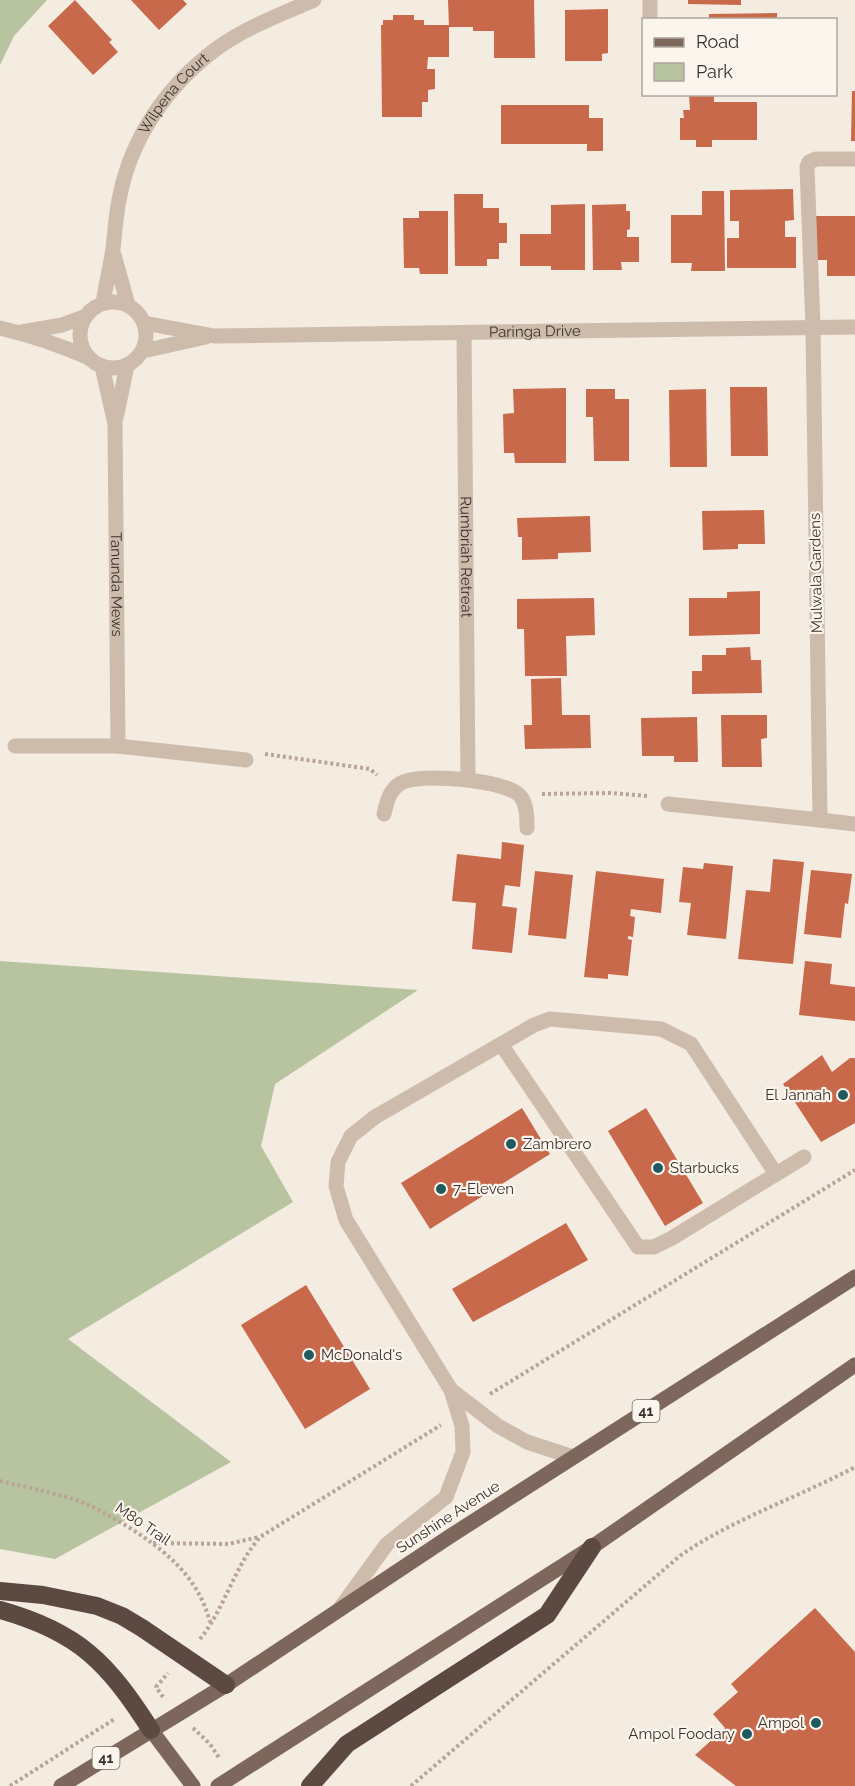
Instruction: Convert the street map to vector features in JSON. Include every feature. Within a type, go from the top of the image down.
[{"type":"highway","points":[[310,1786],[347,1744],[547,1615],[592,1547]]},
{"type":"highway","points":[[0,1591],[43,1595],[97,1606],[122,1616],[226,1685]]},
{"type":"highway","points":[[0,1610],[65,1635],[94,1655],[123,1687],[152,1730]]},
{"type":"main road","name":"Sunshine Avenue","points":[[61,1786],[226,1685],[573,1457],[855,1278]]},
{"type":"main road","points":[[218,1786],[592,1547],[855,1365]]},
{"type":"main road","points":[[152,1730],[193,1786]]},
{"type":"street","name":"Wilpena Court","points":[[103,303],[120,194],[139,138],[155,111],[173,89],[216,49],[242,33],[314,0]]},
{"type":"street","points":[[650,0],[650,18]]},
{"type":"street","name":"Mulwala Gardens","points":[[820,820],[813,327],[807,167],[809,162],[816,159],[855,159]]},
{"type":"street","name":"Wilpena Court","points":[[113,249],[128,305]]},
{"type":"street","points":[[0,328],[63,346],[95,362],[110,369],[127,366],[143,351],[147,332],[135,310],[128,305],[120,302],[103,303],[90,310],[86,316],[81,326],[80,338],[83,348],[95,362]]},
{"type":"street","points":[[19,332],[62,325],[86,316]]},
{"type":"street","name":"Paringa Drive","points":[[144,323],[214,336],[855,327]]},
{"type":"street","name":"Rumbriah Retreat","points":[[464,333],[468,780]]},
{"type":"street","name":"Paringa Drive","points":[[143,351],[214,336]]},
{"type":"street","name":"Tanunda Mews","points":[[95,362],[115,424]]},
{"type":"street","name":"Tanunda Mews","points":[[118,746],[115,424],[127,366]]},
{"type":"street","points":[[15,746],[118,746],[246,760]]},
{"type":"street","points":[[384,814],[390,793],[408,779],[429,777],[468,780],[510,788],[520,795],[525,807],[527,828]]},
{"type":"street","points":[[668,804],[855,824]]},
{"type":"street","points":[[340,1609],[387,1544],[446,1497],[463,1452],[462,1426],[451,1390],[346,1220],[336,1186],[338,1162],[351,1136],[375,1117],[534,1025],[550,1019],[661,1029],[691,1044],[776,1174]]},
{"type":"street","points":[[501,1044],[638,1247],[654,1248],[672,1239],[804,1157]]},
{"type":"street","points":[[451,1390],[527,1442],[573,1457]]},
{"type":"path","points":[[246,760],[257,753],[370,769],[382,780],[390,793]]},
{"type":"path","points":[[520,795],[611,793],[658,797],[668,804]]},
{"type":"path","points":[[482,1400],[855,1170]]},
{"type":"path","points":[[194,1646],[210,1623],[250,1548],[260,1537],[441,1425]]},
{"type":"path","points":[[411,1786],[681,1555],[751,1515],[855,1467]]},
{"type":"path","name":"M80 Trail","points":[[0,1481],[54,1494],[97,1508],[153,1543],[179,1566],[194,1585],[204,1602],[210,1623]]},
{"type":"path","points":[[153,1543],[228,1544],[260,1537]]},
{"type":"path","points":[[10,1786],[135,1704],[172,1670]]},
{"type":"path","points":[[156,1687],[163,1696]]},
{"type":"path","points":[[194,1729],[218,1756]]},
{"type":"green space","points":[[0,0],[47,0],[14,36],[0,65]]},
{"type":"green space","points":[[0,961],[418,990],[275,1084],[261,1146],[293,1202],[68,1339],[231,1462],[55,1559],[0,1549]]},
{"type":"building","points":[[75,0],[112,40],[109,42],[118,52],[93,75],[48,26]]},
{"type":"building","points":[[131,0],[183,0],[187,4],[159,30]]},
{"type":"building","points":[[448,0],[534,0],[535,58],[494,58],[494,31],[473,31],[473,27],[449,27]]},
{"type":"building","points":[[688,0],[741,0],[741,5],[688,4]]},
{"type":"building","points":[[608,9],[608,53],[602,54],[602,61],[565,61],[565,10]]},
{"type":"building","points":[[777,13],[777,18],[709,18],[709,14]]},
{"type":"building","points":[[393,15],[414,15],[414,20],[424,20],[424,25],[449,25],[449,57],[428,57],[427,69],[435,69],[435,89],[428,90],[428,102],[422,102],[422,117],[382,117],[381,25],[383,25],[383,20],[393,20]]},
{"type":"building","points":[[852,91],[855,91],[855,141],[851,141]]},
{"type":"building","points":[[689,96],[714,96],[714,102],[757,102],[757,140],[712,140],[712,147],[696,147],[696,140],[680,140],[680,118],[684,118],[683,110],[690,110]]},
{"type":"building","points":[[501,105],[589,105],[589,118],[603,118],[603,151],[587,151],[587,144],[501,144]]},
{"type":"building","points":[[793,189],[794,220],[785,221],[785,237],[796,237],[796,268],[727,268],[727,238],[739,238],[739,221],[730,221],[730,190]]},
{"type":"building","points":[[702,191],[724,191],[725,271],[691,271],[692,263],[671,263],[671,215],[702,215]]},
{"type":"building","points":[[454,194],[483,194],[483,208],[499,208],[499,223],[507,223],[507,243],[499,243],[499,259],[487,259],[487,266],[455,266]]},
{"type":"building","points":[[585,204],[585,270],[551,270],[551,266],[520,266],[520,234],[551,234],[551,205]]},
{"type":"building","points":[[626,204],[626,211],[630,211],[630,229],[627,230],[627,237],[639,237],[639,262],[621,262],[622,270],[593,270],[592,205]]},
{"type":"building","points":[[419,211],[448,211],[448,274],[420,274],[419,268],[404,268],[403,218],[419,218]]},
{"type":"building","points":[[816,216],[855,216],[855,276],[827,276],[827,260],[816,260]]},
{"type":"building","points":[[730,387],[767,387],[768,456],[731,456]]},
{"type":"building","points":[[566,388],[566,463],[515,463],[514,453],[504,453],[503,414],[514,413],[513,389]]},
{"type":"building","points":[[586,389],[615,389],[615,399],[629,399],[629,461],[594,461],[593,417],[586,417]]},
{"type":"building","points":[[706,389],[707,467],[670,467],[669,390]]},
{"type":"building","points":[[764,510],[765,544],[738,544],[738,549],[703,550],[702,511]]},
{"type":"building","points":[[590,516],[591,552],[558,553],[558,559],[522,560],[522,537],[518,537],[517,518]]},
{"type":"building","points":[[760,591],[760,634],[689,636],[689,598],[727,598],[727,592]]},
{"type":"building","points":[[594,598],[595,635],[566,636],[567,676],[525,676],[524,629],[517,629],[517,599]]},
{"type":"building","points":[[750,647],[751,660],[761,660],[762,693],[692,694],[692,671],[702,671],[702,655],[726,655],[726,648]]},
{"type":"building","points":[[561,678],[562,715],[590,715],[591,748],[525,749],[524,725],[532,725],[531,679]]},
{"type":"building","points":[[721,715],[767,715],[767,738],[761,739],[762,767],[722,767]]},
{"type":"building","points":[[697,717],[698,762],[674,762],[674,756],[642,756],[641,718]]},
{"type":"building","points":[[502,842],[524,845],[520,887],[505,885],[502,906],[517,908],[512,953],[472,949],[476,903],[452,901],[457,854],[501,859]]},
{"type":"building","points":[[773,859],[804,862],[793,964],[738,959],[746,890],[770,892]]},
{"type":"building","points":[[704,863],[733,866],[726,939],[687,935],[691,903],[679,902],[683,867],[703,869]]},
{"type":"building","points":[[811,870],[852,874],[848,904],[845,903],[841,938],[804,934]]},
{"type":"building","points":[[535,871],[573,875],[566,939],[528,935]]},
{"type":"building","points":[[596,871],[664,879],[661,913],[631,909],[630,916],[635,917],[633,937],[628,936],[628,939],[632,940],[628,976],[608,974],[608,979],[584,977]]},
{"type":"building","points":[[805,961],[832,964],[830,984],[855,987],[855,1021],[799,1015]]},
{"type":"building","points":[[822,1055],[832,1072],[850,1058],[855,1058],[855,1123],[821,1142],[783,1084]]},
{"type":"building","points":[[522,1108],[550,1154],[430,1229],[401,1183]]},
{"type":"building","points":[[646,1108],[703,1203],[665,1226],[608,1131]]},
{"type":"building","points":[[566,1223],[588,1260],[473,1322],[452,1289]]},
{"type":"building","points":[[306,1285],[370,1389],[305,1429],[241,1325]]},
{"type":"building","points":[[815,1608],[855,1652],[855,1786],[736,1786],[695,1755],[725,1728],[713,1714],[738,1692],[731,1684]]},
{"type":"place","name":"El Jannah","points":[[843,1095]]},
{"type":"place","name":"Zambrero","points":[[511,1144]]},
{"type":"place","name":"Starbucks","points":[[658,1168]]},
{"type":"place","name":"7-Eleven","points":[[441,1189]]},
{"type":"place","name":"McDonald's","points":[[309,1355]]},
{"type":"place","name":"Ampol","points":[[816,1723]]},
{"type":"place","name":"Ampol Foodary","points":[[747,1734]]}]
